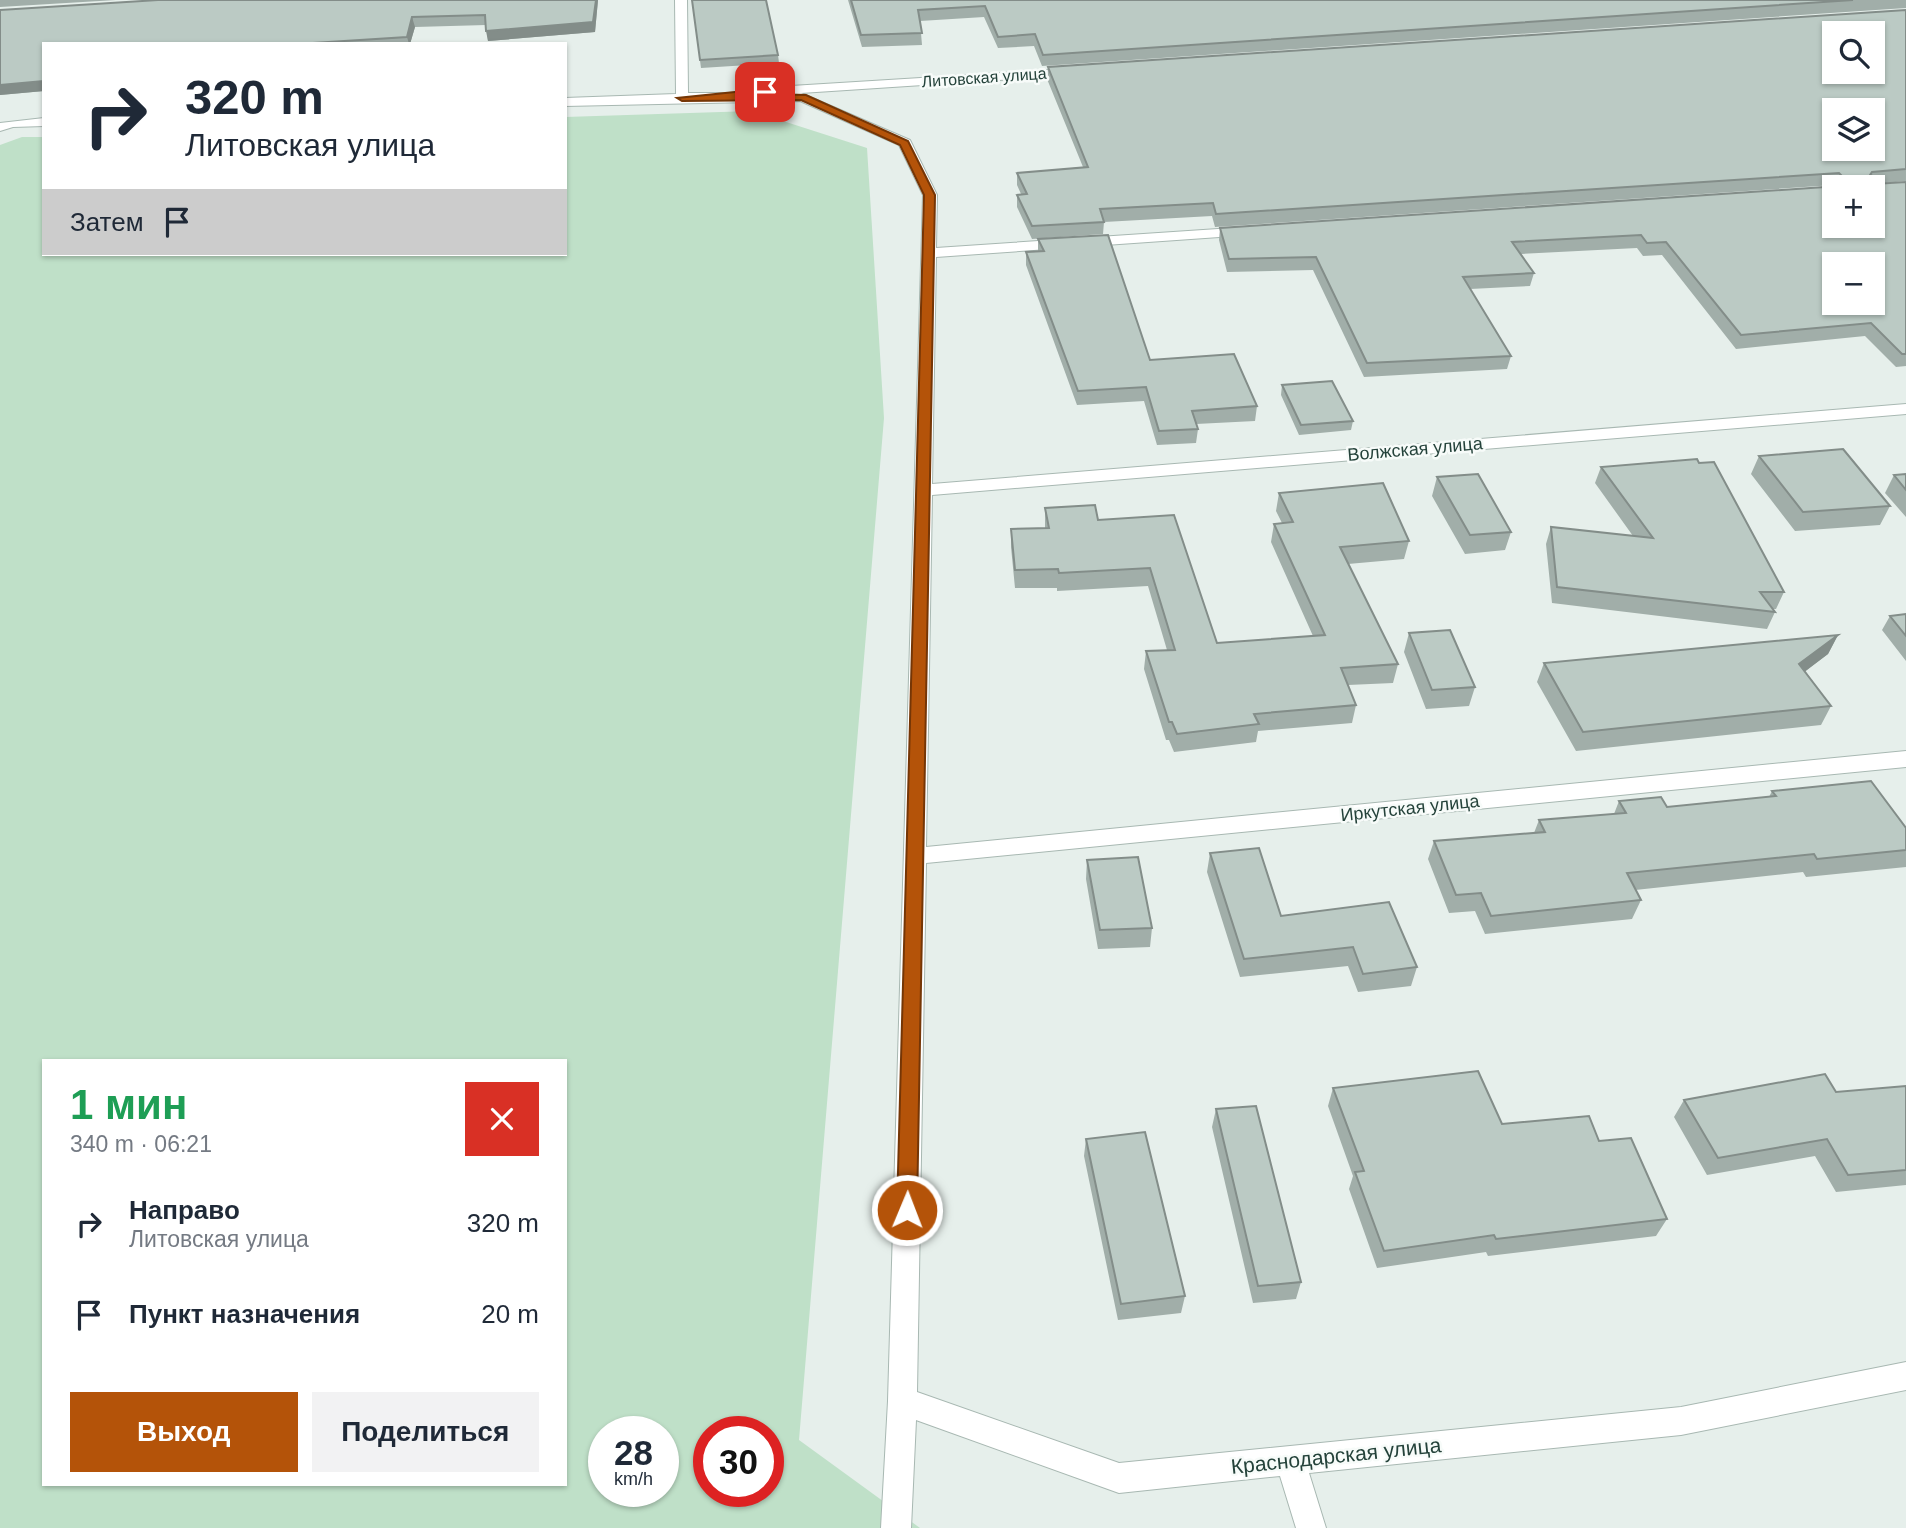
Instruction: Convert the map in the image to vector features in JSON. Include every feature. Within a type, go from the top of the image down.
[{"type":"street","points":[[681,0],[682,98],[802,97],[905,143],[930,195],[902,1401],[896,1528]]},
{"type":"street","name":"Литовская улица","points":[[567,102],[682,98],[1085,70]]},
{"type":"street","points":[[0,127],[42,122]]},
{"type":"street","points":[[929,253],[1263,230]]},
{"type":"street","name":"Волжская улица","points":[[923,490],[1906,409]]},
{"type":"street","name":"Иркутская улица","points":[[915,856],[1906,759]]},
{"type":"street","name":"Краснодарская улица","points":[[902,1401],[1119,1478],[1681,1421],[1906,1376]]},
{"type":"street","points":[[1290,1461],[1311,1528]]},
{"type":"green space","points":[[752,111],[867,148],[884,418],[799,1440],[920,1528],[0,1528],[0,145],[22,137],[42,137],[42,256],[567,256],[567,117]]},
{"type":"building","points":[[158,0],[596,0],[593,22],[486,31],[485,15],[412,17],[407,37],[328,42],[42,42],[42,81],[0,85],[0,10]]},
{"type":"building","points":[[692,0],[766,0],[778,55],[700,60]]},
{"type":"building","points":[[851,0],[1853,0],[1043,55],[1035,34],[998,37],[985,6],[918,10],[922,33],[861,35]]},
{"type":"building","points":[[1906,10],[1906,169],[1872,172],[1870,175],[1839,173],[1216,214],[1213,203],[1100,209],[1104,222],[1032,226],[1017,195],[1027,194],[1017,173],[1088,167],[1048,67]]},
{"type":"building","points":[[1906,182],[1906,354],[1902,354],[1871,323],[1741,335],[1666,242],[1647,243],[1641,235],[1512,242],[1534,273],[1463,277],[1511,356],[1367,363],[1316,257],[1229,259],[1220,228],[1822,187],[1822,238],[1885,238],[1885,183]]},
{"type":"building","points":[[1108,235],[1150,360],[1234,354],[1257,406],[1192,411],[1198,429],[1159,431],[1146,387],[1078,391],[1026,252],[1044,251],[1038,239]]},
{"type":"building","points":[[1332,381],[1353,421],[1301,425],[1282,385]]},
{"type":"building","points":[[1843,449],[1890,506],[1803,512],[1759,456]]},
{"type":"building","points":[[1697,459],[1699,463],[1714,462],[1784,592],[1760,592],[1775,612],[1557,587],[1551,527],[1653,538],[1601,467]]},
{"type":"building","points":[[1478,474],[1511,532],[1470,535],[1437,477]]},
{"type":"building","points":[[1906,474],[1906,490],[1894,475]]},
{"type":"building","points":[[1383,483],[1409,541],[1340,547],[1398,664],[1341,668],[1356,705],[1254,714],[1259,724],[1177,734],[1172,722],[1169,722],[1146,651],[1175,650],[1150,568],[1059,573],[1058,569],[1015,570],[1011,529],[1049,528],[1045,508],[1095,505],[1098,520],[1174,515],[1217,643],[1325,635],[1274,524],[1293,522],[1279,493]]},
{"type":"building","points":[[1906,614],[1906,636],[1890,616]]},
{"type":"building","points":[[1450,630],[1475,687],[1432,690],[1409,633]]},
{"type":"building","points":[[1838,635],[1799,664],[1831,706],[1583,732],[1544,663]]},
{"type":"building","points":[[1871,781],[1906,828],[1906,850],[1817,859],[1814,854],[1627,873],[1641,900],[1491,916],[1481,893],[1456,895],[1434,841],[1545,832],[1539,820],[1626,813],[1619,801],[1661,797],[1667,807],[1776,796],[1772,791]]},
{"type":"building","points":[[1259,848],[1281,916],[1389,902],[1417,967],[1363,974],[1353,947],[1244,959],[1210,853]]},
{"type":"building","points":[[1138,857],[1152,928],[1100,930],[1087,860]]},
{"type":"building","points":[[1478,1071],[1502,1124],[1589,1116],[1599,1141],[1631,1138],[1667,1219],[1496,1239],[1494,1235],[1384,1251],[1355,1172],[1364,1171],[1333,1088]]},
{"type":"building","points":[[1825,1074],[1836,1092],[1906,1086],[1906,1170],[1848,1175],[1827,1139],[1718,1158],[1684,1100]]},
{"type":"building","points":[[1256,1106],[1301,1282],[1258,1286],[1216,1109]]},
{"type":"building","points":[[1145,1132],[1185,1296],[1121,1304],[1086,1139]]},
{"type":"route","points":[[765,92],[682,98],[802,97],[905,143],[930,195],[907,1210]]}]
